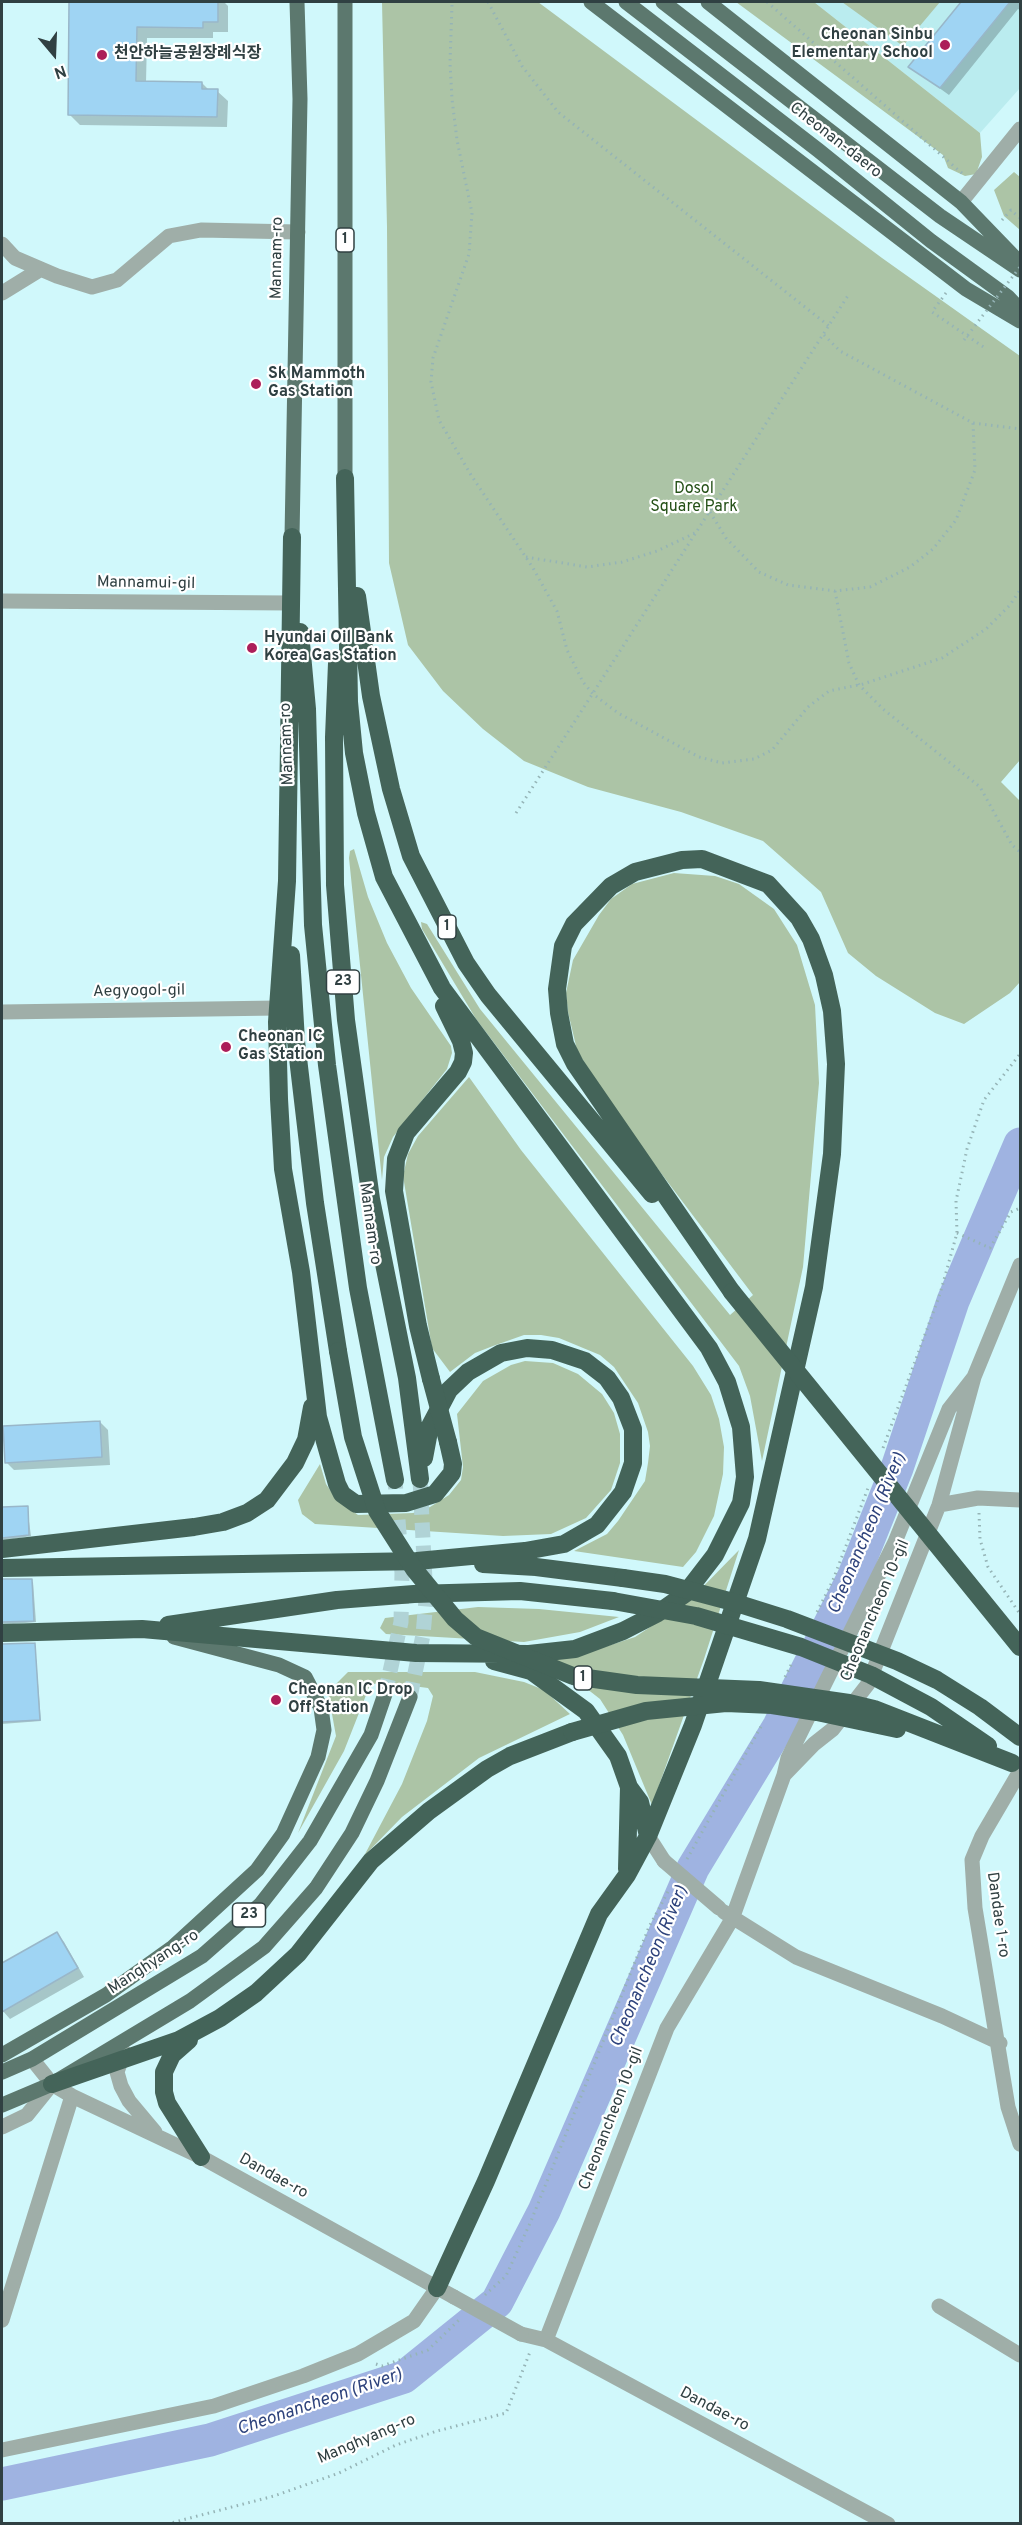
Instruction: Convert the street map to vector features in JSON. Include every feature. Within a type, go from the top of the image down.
[{"type":"highway","points":[[287,881],[278,1008],[283,1169],[302,1272],[313,1385],[327,1455],[342,1494],[356,1504],[406,1503],[435,1494],[452,1473],[453,1464],[418,1326],[394,1191],[396,1159],[406,1133],[458,1072],[464,1053],[384,877],[366,813],[354,753],[349,702],[345,478]]},
{"type":"highway","name":"1","points":[[345,478],[361,635],[371,696],[391,789],[411,856],[466,963],[488,995],[1020,1647]]},
{"type":"highway","name":"Mannam-ro","points":[[345,478],[334,737],[336,896],[356,1102],[371,1199],[407,1378],[420,1479],[430,1426],[449,1390],[468,1372],[501,1353],[527,1348],[552,1350],[585,1361],[607,1378],[621,1398],[633,1429],[633,1463],[623,1492],[597,1525],[564,1544],[525,1551],[417,1561]]},
{"type":"highway","name":"1","points":[[292,537],[287,881],[296,1041],[315,1203],[338,1352],[353,1437],[377,1511],[419,1575],[455,1619],[476,1637],[573,1676],[616,1683],[759,1690],[874,1709],[1017,1768]]},
{"type":"highway","name":"Mannam-ro","points":[[292,537],[307,709],[313,925],[327,1065],[358,1288],[395,1480]]},
{"type":"highway","points":[[437,2288],[486,2181],[599,1914],[627,1875],[648,1836],[693,1725],[757,1539],[783,1434],[814,1287],[832,1154],[836,1064],[832,1011],[824,975],[811,939],[800,918],[768,884],[702,859],[682,860],[635,872],[611,886],[574,924],[563,946],[557,989],[559,1013],[565,1044],[575,1064],[732,1292]]},
{"type":"highway","points":[[2,1633],[142,1629],[416,1653],[529,1654],[575,1649],[623,1631],[677,1599],[705,1570],[729,1532],[741,1503],[745,1451],[741,1427],[727,1382],[709,1348],[442,988],[409,929]]},
{"type":"highway","points":[[2,1549],[194,1527],[223,1522],[247,1513],[267,1500],[295,1463],[306,1440],[312,1414],[313,1385]]},
{"type":"highway","points":[[2,1568],[417,1561],[536,1567],[664,1584],[787,1619],[897,1661],[937,1680],[980,1707],[1020,1737]]},
{"type":"highway","points":[[142,1629],[337,1600],[414,1594],[520,1591],[613,1601],[696,1616],[748,1630],[871,1675],[931,1707],[1017,1768]]},
{"type":"highway","points":[[463,1654],[531,1671],[586,1711],[618,1756],[629,1787],[640,1802],[648,1836]]},
{"type":"highway","points":[[201,2157],[167,2103],[164,2072],[172,2055],[256,1993],[298,1954],[371,1861],[429,1810],[487,1769],[510,1756],[572,1732],[646,1711],[726,1702],[772,1705],[858,1719],[964,1745]]},
{"type":"highway","points":[[627,1875],[629,1787]]},
{"type":"highway","points":[[52,2084],[179,2040],[220,2018]]},
{"type":"main road","name":"Mannam-ro","points":[[292,537],[300,99],[297,2]]},
{"type":"main road","name":"Mannam-ro","points":[[345,2],[345,478]]},
{"type":"main road","points":[[591,2],[966,289],[1020,321]]},
{"type":"main road","name":"Cheonan-daero","points":[[626,2],[818,150],[931,241],[1008,297],[1020,310]]},
{"type":"main road","name":"Cheonan-daero","points":[[663,2],[940,216],[1020,267]]},
{"type":"main road","points":[[708,2],[961,202],[1020,267]]},
{"type":"main road","points":[[2,2055],[106,1995],[172,1947],[249,1877],[283,1834],[318,1757],[324,1730],[321,1708],[315,1692],[305,1677],[279,1665],[142,1629]]},
{"type":"main road","name":"Manghyang-ro","points":[[2,2072],[32,2059],[202,1956],[260,1905],[310,1841],[371,1735],[385,1694]]},
{"type":"main road","name":"23","points":[[2,2105],[52,2084],[190,2001],[264,1947],[316,1888],[352,1833],[410,1697]]},
{"type":"street","points":[[961,202],[1020,129]]},
{"type":"street","points":[[2,244],[15,258],[92,287],[117,280],[169,236],[201,230],[298,232]]},
{"type":"street","points":[[2,293],[41,269]]},
{"type":"street","name":"Mannamui-gil","points":[[2,601],[291,603]]},
{"type":"street","name":"Aegyogol-gil","points":[[2,1012],[278,1008]]},
{"type":"street","name":"Cheonancheon 10-gil","points":[[784,1775],[833,1729],[868,1684],[939,1505],[974,1377],[1020,1265]]},
{"type":"street","name":"Cheonancheon 10-gil","points":[[534,2338],[667,2028],[732,1919],[784,1775],[788,1758],[895,1542],[949,1409],[974,1377]]},
{"type":"street","points":[[939,1505],[978,1498],[1020,1500]]},
{"type":"street","name":"Dandae 1-ro","points":[[1017,1768],[972,1860],[975,1908],[1000,2043],[1008,2107],[1020,2144]]},
{"type":"street","points":[[648,1836],[664,1861],[732,1919],[796,1957],[942,2016],[1000,2043]]},
{"type":"street","points":[[156,2134],[129,2101],[121,2086],[117,2072],[118,2062],[127,2047],[171,2012]]},
{"type":"street","name":"Dandae-ro","points":[[32,2059],[52,2084],[72,2096],[201,2157],[437,2288],[888,2523]]},
{"type":"street","points":[[2,2127],[27,2115],[52,2084]]},
{"type":"street","points":[[2,2320],[72,2096]]},
{"type":"street","points":[[2,2450],[214,2406],[303,2376],[358,2354],[414,2321],[437,2288]]},
{"type":"street","points":[[939,2306],[1020,2355]]},
{"type":"path","points":[[488,2],[522,66],[558,112],[829,326]]},
{"type":"path","points":[[767,2],[975,185]]},
{"type":"path","points":[[452,5],[450,63],[452,99],[457,140],[472,213],[469,254],[433,358],[431,382],[439,420],[471,475],[526,557],[557,611],[567,650],[583,682],[593,694],[618,713],[699,757],[722,762],[754,759],[772,750],[802,714],[829,691],[942,658],[986,629],[1010,605],[1020,590]]},
{"type":"path","points":[[1002,220],[1011,210],[1020,218]]},
{"type":"path","points":[[965,339],[1020,267]]},
{"type":"path","points":[[946,292],[932,312],[965,339],[985,348]]},
{"type":"path","points":[[516,813],[849,294]]},
{"type":"path","points":[[824,334],[840,351],[973,423],[1020,429]]},
{"type":"path","points":[[710,512],[726,538],[759,572],[788,585],[835,591],[870,587],[910,567],[939,541],[956,520],[975,470],[973,423]]},
{"type":"path","points":[[526,557],[586,567],[622,562],[657,551],[697,532]]},
{"type":"path","points":[[835,591],[849,663],[859,684],[883,709],[980,787],[1012,845],[1020,852]]},
{"type":"path","points":[[880,1457],[940,1294],[957,1233],[956,1201],[967,1149],[984,1100],[1020,1054]]},
{"type":"path","points":[[957,1233],[990,1248],[1011,1212],[1020,1208]]},
{"type":"path","points":[[812,1623],[833,1580],[871,1479]]},
{"type":"path","points":[[978,1498],[980,1539],[988,1567],[1020,1614]]},
{"type":"path","points":[[781,1686],[796,1654]]},
{"type":"path","points":[[684,1864],[765,1718]]},
{"type":"path","points":[[482,2298],[506,2276],[526,2232],[649,1927],[672,1885]]},
{"type":"path","points":[[358,2354],[382,2366],[428,2350],[467,2313]]},
{"type":"path","name":"Manghyang-ro","points":[[167,2523],[274,2496],[339,2473],[396,2445],[437,2431],[506,2413],[534,2338]]},
{"type":"shaded area","name":"Cheonan Sinbu Elementary School","points":[[814,2],[1020,2],[1020,88],[980,133]]},
{"type":"green space","name":"Dosol Square Park","points":[[382,2],[538,2],[882,258],[1020,356],[1020,760],[1001,782],[1020,801],[1020,982],[1010,993],[964,1024],[935,1013],[876,976],[848,953],[821,892],[763,841],[681,812],[588,787],[524,761],[483,729],[443,691],[408,645],[389,563],[387,227]]},
{"type":"green space","points":[[736,2],[814,2],[980,133],[982,157],[976,174],[965,176],[948,168],[943,155]]},
{"type":"green space","points":[[842,2],[940,2],[903,46]]},
{"type":"green space","points":[[1014,172],[1020,177],[1020,230],[1004,216],[994,190]]},
{"type":"green space","points":[[354,849],[368,897],[387,943],[411,988],[451,1046],[452,1053],[447,1069],[393,1137],[384,1157],[382,1180],[349,858],[350,851]]},
{"type":"green space","points":[[674,873],[715,876],[739,884],[774,909],[797,945],[815,1005],[819,1083],[803,1267],[762,1461],[750,1396],[739,1366],[476,1019],[422,929],[421,922],[427,924],[480,1009],[730,1315],[753,1295],[605,1099],[577,1050],[568,1012],[566,993],[573,960],[611,899],[632,884]]},
{"type":"green space","points":[[469,1077],[521,1150],[693,1366],[711,1395],[719,1419],[724,1447],[723,1474],[714,1516],[696,1552],[683,1567],[574,1551],[607,1534],[645,1481],[650,1446],[648,1432],[638,1403],[614,1367],[600,1355],[559,1338],[541,1335],[524,1335],[475,1353],[450,1372],[432,1348],[403,1176],[408,1154],[418,1136]]},
{"type":"green space","points":[[525,1361],[553,1363],[578,1374],[602,1394],[614,1413],[620,1434],[620,1463],[611,1490],[586,1518],[551,1534],[503,1536],[315,1524],[302,1514],[298,1500],[320,1464],[326,1484],[336,1499],[358,1515],[413,1513],[430,1507],[449,1495],[461,1480],[463,1467],[457,1414],[483,1381],[511,1365]]},
{"type":"green space","points":[[739,1550],[704,1659],[652,1805],[623,1735],[600,1699],[582,1685],[523,1661],[589,1652],[635,1637],[688,1602]]},
{"type":"green space","points":[[478,1607],[539,1609],[619,1617],[580,1632],[524,1642],[386,1634],[380,1628],[385,1618]]},
{"type":"green space","points":[[348,1672],[475,1672],[524,1682],[544,1690],[570,1714],[479,1758],[402,1817],[364,1856],[402,1784],[427,1721],[433,1696],[428,1688],[382,1682],[370,1685],[344,1751],[298,1833],[336,1736],[328,1692]]},
{"type":"building","name":"천안하늘공원장례식장","points":[[69,2],[218,2],[218,22],[203,22],[203,28],[137,27],[136,81],[202,82],[202,89],[218,89],[217,117],[68,115]]},
{"type":"building","points":[[961,2],[1010,2],[940,88],[908,67]]},
{"type":"building","points":[[100,1421],[102,1457],[5,1463],[3,1426]]},
{"type":"building","points":[[28,1506],[29,1535],[2,1538],[2,1507]]},
{"type":"building","points":[[2,1579],[32,1579],[34,1621],[2,1622]]},
{"type":"building","points":[[35,1643],[40,1720],[2,1722],[2,1644]]},
{"type":"building","points":[[57,1932],[78,1968],[2,2012],[2,1963]]},
{"type":"waterway","name":"Cheonancheon (River)","points":[[2,2484],[210,2440],[404,2377],[497,2302],[544,2211],[693,1868],[779,1726],[853,1578],[897,1468],[953,1301],[1020,1144]]},
{"type":"tunnel","points":[[410,1697],[423,1635],[426,1600],[420,1479]]},
{"type":"tunnel","points":[[385,1694],[401,1622],[402,1573],[395,1480]]},
{"type":"place","name":"Cheonan Sinbu Elementary School","points":[[945,45]]},
{"type":"place","name":"천안하늘공원장례식장","points":[[102,55]]},
{"type":"place","name":"Sk Mammoth Gas Station","points":[[256,384]]},
{"type":"place","name":"Hyundai Oil Bank Korea Gas Station","points":[[252,648]]},
{"type":"place","name":"Cheonan IC Gas Station","points":[[226,1047]]},
{"type":"place","name":"Cheonan IC Drop Off Station","points":[[276,1700]]}]
